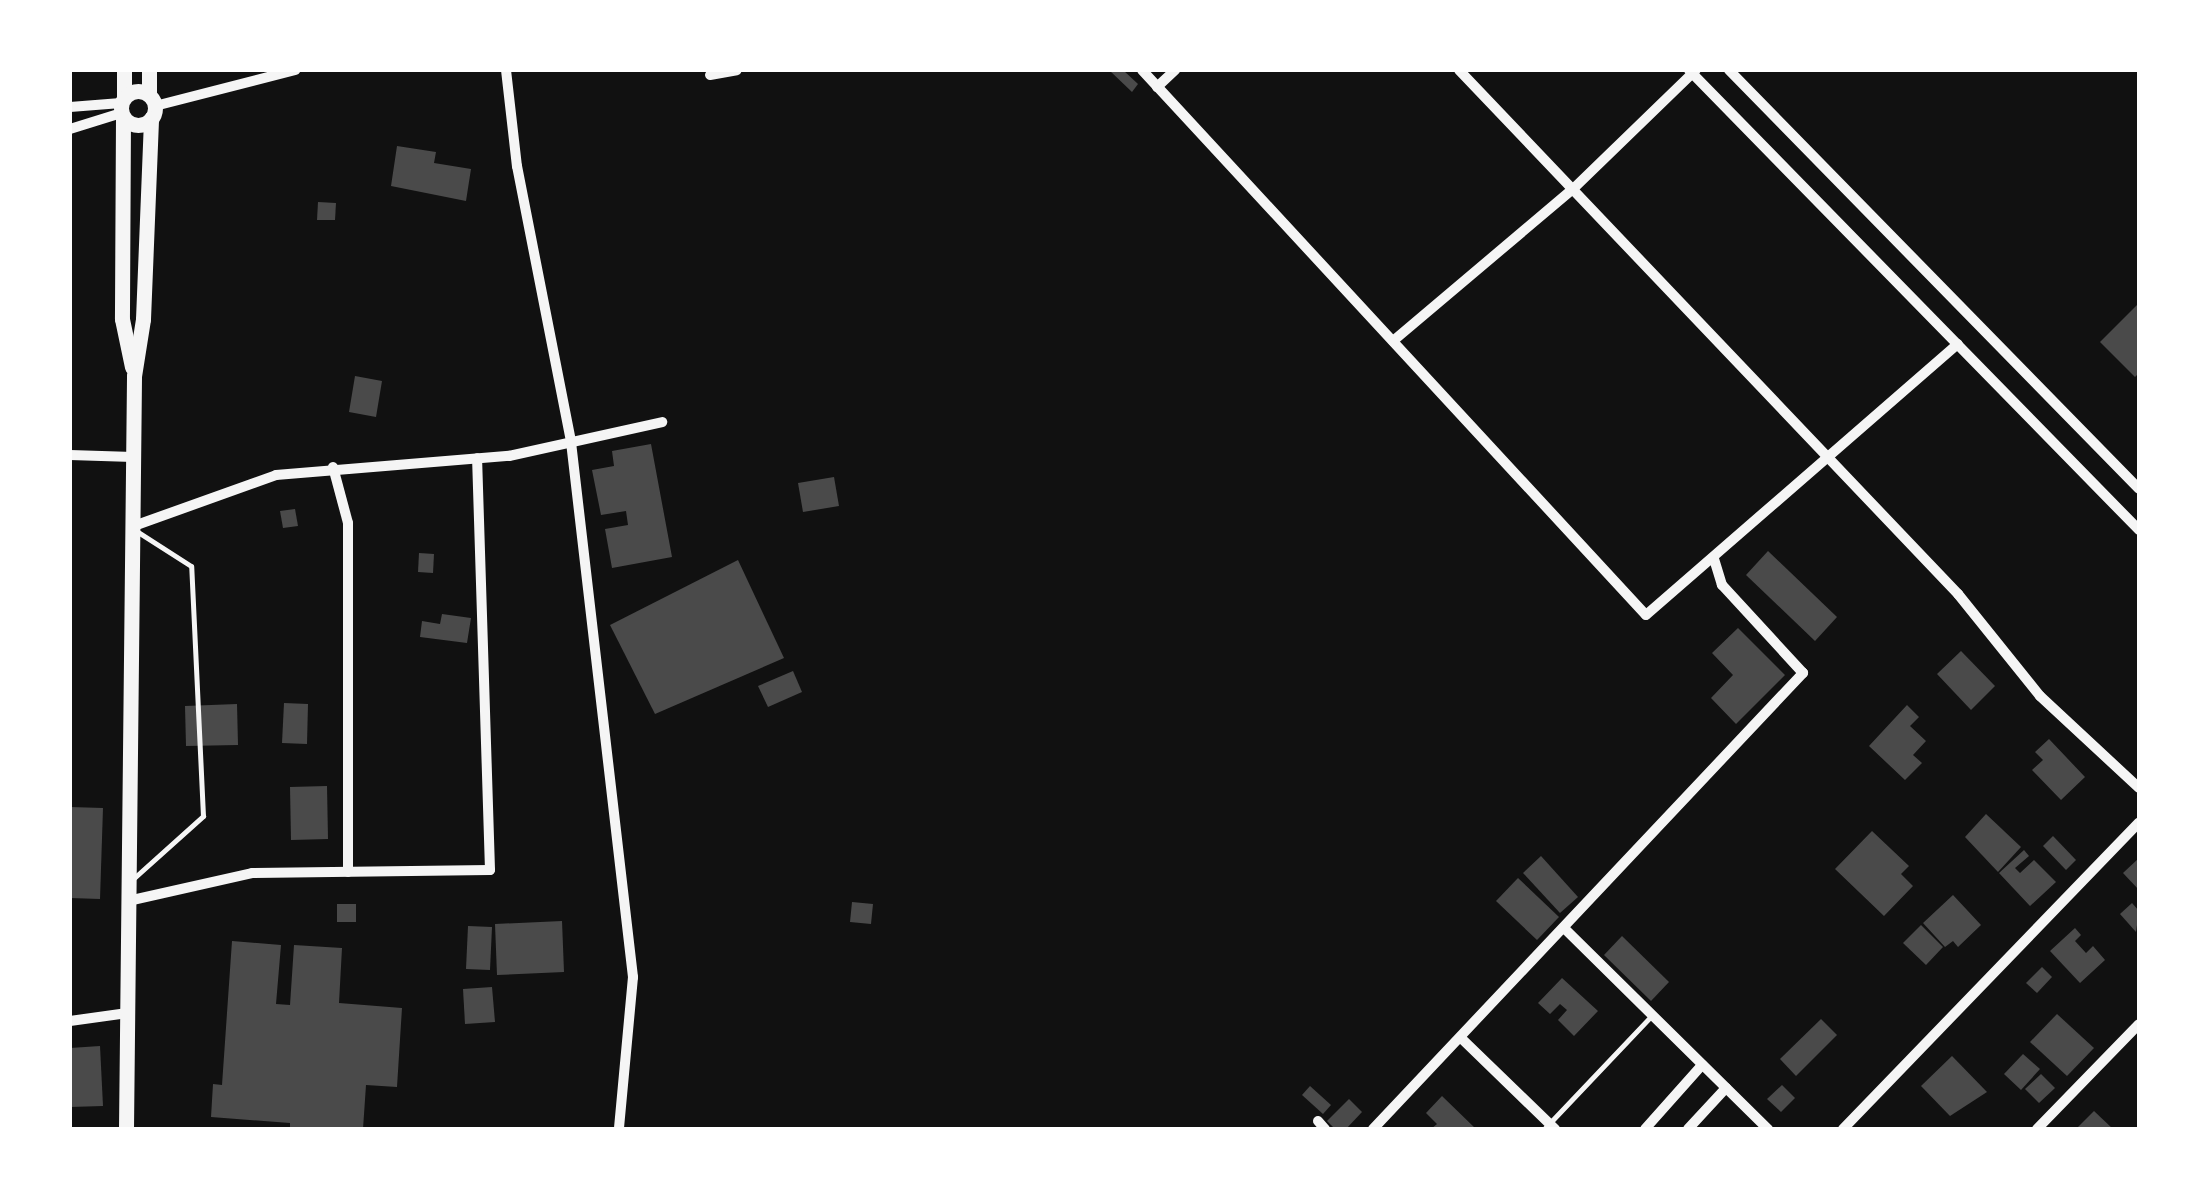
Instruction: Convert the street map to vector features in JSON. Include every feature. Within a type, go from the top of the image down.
[{"type":"main road","points":[[124,70],[122,318],[134,376]]},
{"type":"main road","points":[[126,1129],[134,376],[143,320],[152,107],[149,70]]},
{"type":"main road","points":[[122,108],[136,91],[152,107]]},
{"type":"main road","points":[[122,108],[137,125],[152,107]]},
{"type":"street","points":[[152,107],[295,70]]},
{"type":"street","points":[[506,70],[518,166],[571,442],[633,978],[620,1129]]},
{"type":"street","points":[[710,75],[736,70]]},
{"type":"street","points":[[1142,70],[1646,615],[1714,558],[1826,453],[1958,344]]},
{"type":"street","points":[[1158,87],[1175,70]]},
{"type":"street","points":[[1459,70],[1958,594],[2040,696],[2139,788]]},
{"type":"street","points":[[1729,70],[2139,489]]},
{"type":"street","points":[[1393,341],[1574,190],[1693,71],[2139,530]]},
{"type":"street","points":[[70,108],[122,108]]},
{"type":"street","points":[[70,129],[122,108]]},
{"type":"street","points":[[131,527],[276,475],[332,467],[477,458],[662,422]]},
{"type":"street","points":[[70,455],[133,457]]},
{"type":"street","points":[[128,901],[252,873],[490,870],[477,458]]},
{"type":"street","points":[[332,467],[348,523],[348,872]]},
{"type":"street","points":[[1373,1129],[1566,930],[1803,673],[1722,586],[1714,558]]},
{"type":"street","points":[[1843,1129],[2139,823]]},
{"type":"street","points":[[1566,930],[1768,1129]]},
{"type":"street","points":[[70,1021],[127,1013]]},
{"type":"street","points":[[2038,1129],[2139,1024]]},
{"type":"street","points":[[1461,1038],[1549,1127]]},
{"type":"street","points":[[1645,1129],[1702,1064]]},
{"type":"street","points":[[1688,1129],[1726,1088]]},
{"type":"lane","points":[[128,883],[203,816],[191,566],[131,527]]},
{"type":"lane","points":[[1549,1127],[1652,1015]]},
{"type":"building","points":[[1109,70],[1123,70],[1138,84],[1132,92]]},
{"type":"building","points":[[397,146],[436,152],[434,163],[471,169],[466,201],[391,186]]},
{"type":"building","points":[[318,202],[336,203],[335,220],[317,220]]},
{"type":"building","points":[[2139,303],[2139,373],[2135,377],[2100,342]]},
{"type":"building","points":[[355,376],[382,381],[376,417],[349,412]]},
{"type":"building","points":[[651,444],[672,557],[612,568],[605,529],[628,525],[626,511],[601,515],[592,470],[614,466],[612,451]]},
{"type":"building","points":[[834,477],[839,506],[803,512],[798,483]]},
{"type":"building","points":[[295,509],[298,526],[283,528],[280,511]]},
{"type":"building","points":[[1768,551],[1837,617],[1815,641],[1746,575]]},
{"type":"building","points":[[419,553],[434,554],[433,573],[418,572]]},
{"type":"building","points":[[738,560],[784,658],[655,714],[610,625]]},
{"type":"building","points":[[442,614],[471,618],[467,643],[420,637],[422,621],[440,624]]},
{"type":"building","points":[[1738,628],[1785,675],[1736,724],[1711,698],[1733,675],[1712,653]]},
{"type":"building","points":[[1961,651],[1995,686],[1971,710],[1937,674]]},
{"type":"building","points":[[793,671],[802,692],[768,707],[758,686]]},
{"type":"building","points":[[284,703],[308,704],[307,744],[282,743]]},
{"type":"building","points":[[237,704],[238,745],[186,746],[185,706]]},
{"type":"building","points":[[1907,705],[1919,717],[1910,726],[1926,741],[1913,755],[1922,763],[1905,780],[1869,746]]},
{"type":"building","points":[[2049,739],[2085,777],[2061,800],[2032,770],[2043,760],[2035,752]]},
{"type":"building","points":[[327,786],[328,839],[291,840],[290,787]]},
{"type":"building","points":[[70,807],[103,808],[100,899],[70,898]]},
{"type":"building","points":[[1986,814],[2021,847],[1998,872],[1965,837]]},
{"type":"building","points":[[1872,831],[1909,866],[1901,874],[1913,886],[1884,916],[1835,869]]},
{"type":"building","points":[[2053,836],[2076,860],[2066,870],[2043,846]]},
{"type":"building","points":[[2024,850],[2029,856],[2015,868],[2020,873],[2034,860],[2056,882],[2030,906],[1999,873]]},
{"type":"building","points":[[1541,856],[1578,897],[1560,913],[1523,873]]},
{"type":"building","points":[[2139,858],[2139,890],[2123,873]]},
{"type":"building","points":[[1518,878],[1559,917],[1537,940],[1496,901]]},
{"type":"building","points":[[1953,895],[1981,925],[1958,947],[1953,941],[1945,947],[1923,923]]},
{"type":"building","points":[[852,902],[873,904],[871,924],[850,922]]},
{"type":"building","points":[[2132,903],[2139,911],[2136,932],[2120,914]]},
{"type":"building","points":[[337,904],[356,904],[356,922],[337,922]]},
{"type":"building","points":[[562,921],[564,972],[497,975],[495,924]]},
{"type":"building","points":[[1921,925],[1943,947],[1926,965],[1903,943]]},
{"type":"building","points":[[468,926],[492,927],[490,970],[466,969]]},
{"type":"building","points":[[2075,928],[2081,935],[2075,941],[2086,953],[2093,946],[2105,960],[2080,983],[2050,951]]},
{"type":"building","points":[[1622,936],[1669,982],[1651,1001],[1604,955]]},
{"type":"building","points":[[232,941],[281,945],[276,1004],[290,1005],[294,945],[342,948],[339,1003],[402,1008],[397,1087],[366,1085],[363,1129],[290,1129],[290,1123],[211,1117],[213,1084],[222,1085]]},
{"type":"building","points":[[2042,967],[2052,977],[2037,993],[2026,983]]},
{"type":"building","points":[[1562,978],[1598,1011],[1574,1036],[1558,1020],[1567,1010],[1560,1004],[1550,1014],[1538,1003]]},
{"type":"building","points":[[492,987],[495,1022],[465,1024],[463,989]]},
{"type":"building","points":[[2057,1014],[2094,1048],[2067,1076],[2030,1042]]},
{"type":"building","points":[[1821,1019],[1837,1035],[1796,1076],[1780,1059]]},
{"type":"building","points":[[100,1046],[103,1106],[70,1107],[70,1048]]},
{"type":"building","points":[[2023,1054],[2040,1069],[2021,1090],[2004,1074]]},
{"type":"building","points":[[1952,1056],[1987,1092],[1950,1116],[1921,1086]]},
{"type":"building","points":[[2041,1074],[2055,1088],[2039,1103],[2025,1089]]},
{"type":"building","points":[[1782,1085],[1795,1098],[1781,1112],[1767,1099]]},
{"type":"building","points":[[1310,1086],[1331,1105],[1323,1114],[1302,1095]]},
{"type":"building","points":[[1442,1096],[1476,1129],[1431,1129],[1437,1124],[1426,1113]]},
{"type":"building","points":[[1349,1099],[1362,1112],[1346,1129],[1335,1129],[1327,1121]]},
{"type":"building","points":[[2094,1111],[2113,1129],[2076,1129]]}]
